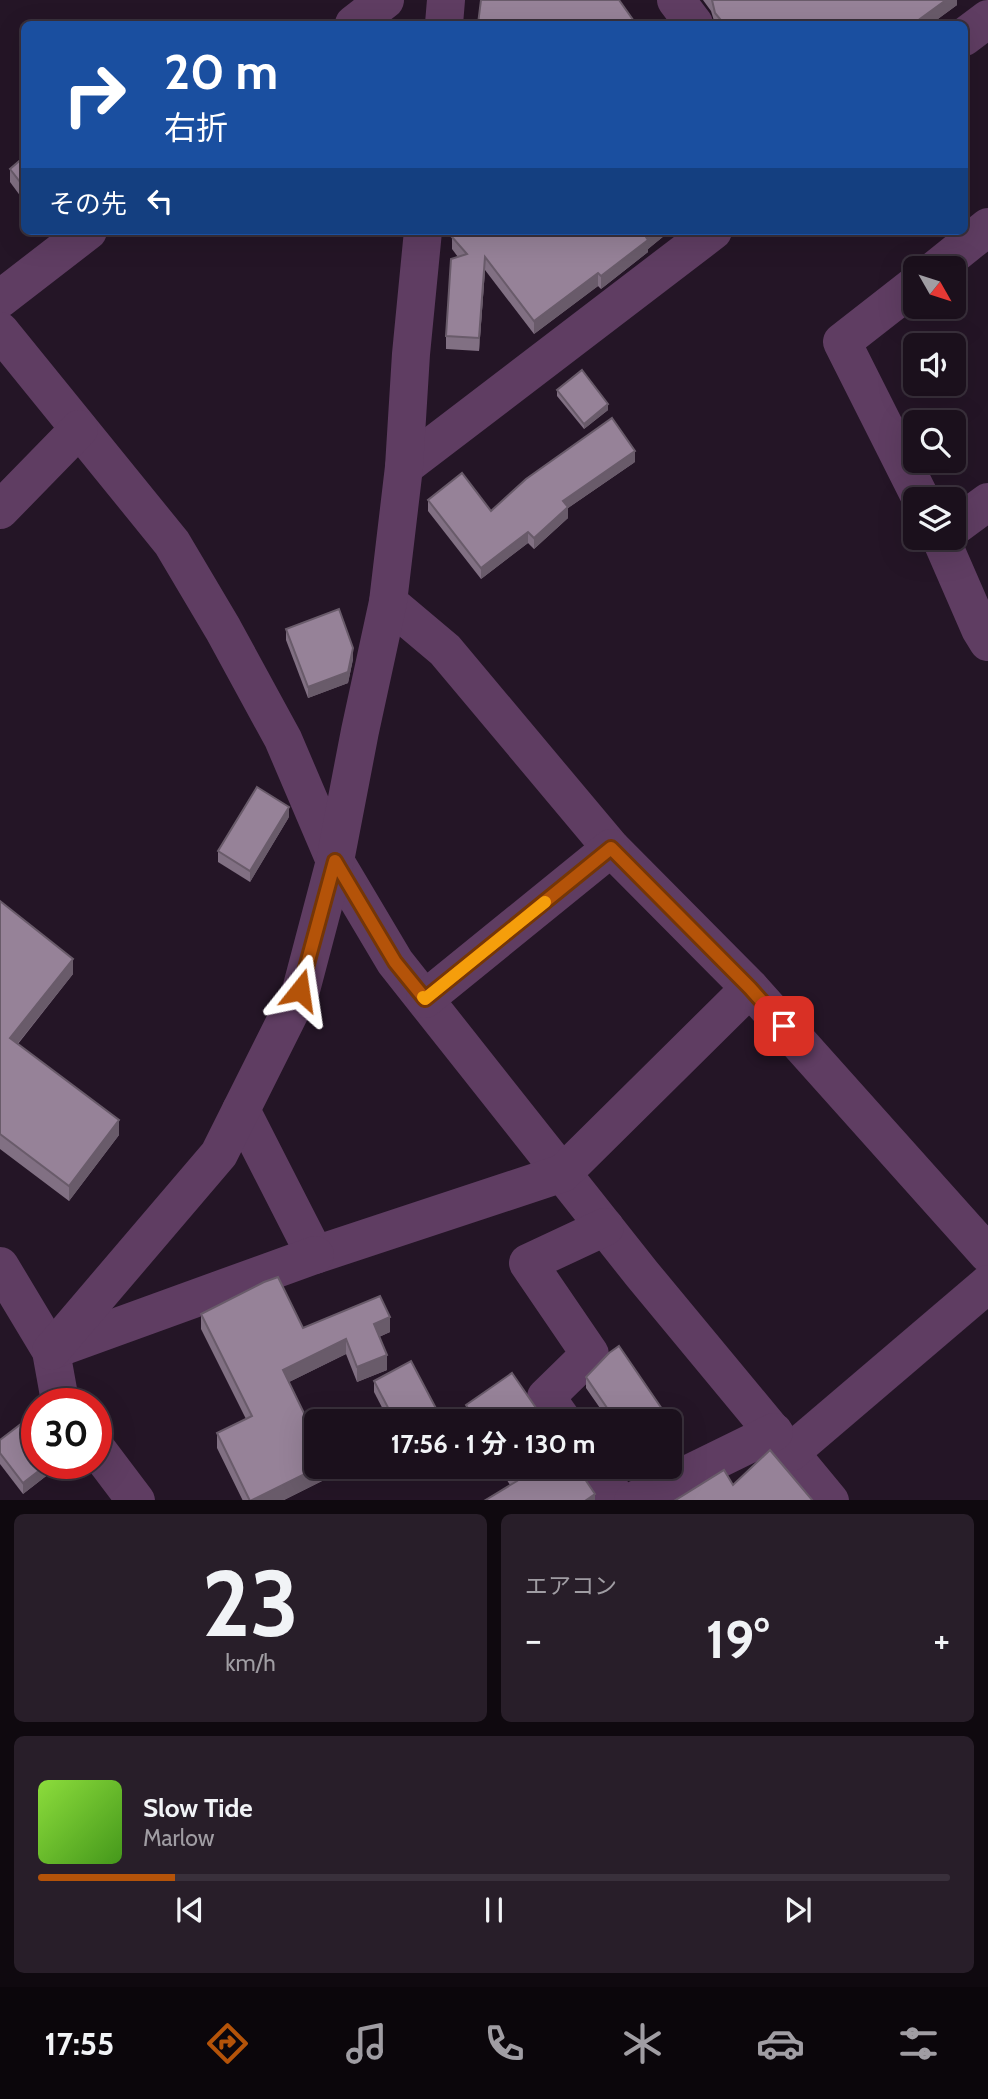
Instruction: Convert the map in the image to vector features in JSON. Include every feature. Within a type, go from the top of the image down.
[{"type":"street","points":[[358,21],[385,0]]},
{"type":"street","points":[[444,21],[446,0]]},
{"type":"street","points":[[676,0],[692,21]]},
{"type":"street","points":[[968,34],[988,19]]},
{"type":"street","points":[[952,256],[988,228]]},
{"type":"street","points":[[0,299],[83,235]]},
{"type":"street","points":[[51,1351],[219,1154],[300,990],[335,861],[388,602],[404,467],[423,235]]},
{"type":"street","points":[[404,467],[708,235]]},
{"type":"street","points":[[903,294],[842,342],[915,487]]},
{"type":"street","points":[[0,331],[172,543],[217,618],[283,740],[335,861],[395,962],[605,1227],[830,1500]]},
{"type":"street","points":[[0,510],[79,429]]},
{"type":"street","points":[[966,518],[988,502]]},
{"type":"street","points":[[946,550],[988,642]]},
{"type":"street","points":[[388,602],[445,650],[611,848],[750,988],[988,1254]]},
{"type":"street","points":[[425,999],[611,848]]},
{"type":"street","points":[[51,1351],[315,1255],[563,1173],[750,988]]},
{"type":"street","points":[[241,1110],[315,1255]]},
{"type":"street","points":[[554,1409],[546,1397],[590,1354],[528,1262],[605,1227]]},
{"type":"street","points":[[0,1266],[51,1351],[58,1388]]},
{"type":"street","points":[[633,1500],[782,1442],[988,1284]]},
{"type":"street","points":[[112,1469],[136,1500]]},
{"type":"street","points":[[603,1479],[618,1500]]},
{"type":"building","points":[[481,0],[619,0],[634,21],[478,21]]},
{"type":"building","points":[[712,0],[946,0],[917,21],[722,21],[715,13]]},
{"type":"building","points":[[21,160],[21,183],[10,169]]},
{"type":"building","points":[[649,235],[646,237],[648,240],[601,276],[598,273],[534,321],[485,257],[479,338],[446,336],[451,259],[467,254],[452,237]]},
{"type":"building","points":[[582,370],[608,404],[584,424],[557,390]]},
{"type":"building","points":[[612,418],[635,451],[563,501],[568,507],[534,538],[528,532],[481,568],[428,500],[462,473],[491,511],[526,479]]},
{"type":"building","points":[[339,609],[353,648],[348,672],[308,687],[286,629]]},
{"type":"building","points":[[257,787],[289,807],[250,871],[218,851]]},
{"type":"building","points":[[0,901],[73,959],[10,1038],[119,1120],[69,1186],[0,1134]]},
{"type":"building","points":[[278,1277],[303,1328],[380,1296],[390,1317],[374,1324],[387,1355],[357,1367],[346,1339],[283,1370],[304,1413],[304,1474],[252,1500],[250,1500],[217,1433],[252,1416],[201,1314]]},
{"type":"building","points":[[619,1346],[662,1409],[608,1409],[586,1377]]},
{"type":"building","points":[[411,1361],[436,1409],[389,1409],[374,1381]]},
{"type":"building","points":[[512,1373],[537,1409],[468,1409],[466,1405]]},
{"type":"building","points":[[21,1424],[21,1479],[28,1479],[23,1483],[0,1453],[0,1440]]},
{"type":"building","points":[[770,1450],[812,1500],[676,1500],[724,1470],[733,1485]]},
{"type":"building","points":[[516,1479],[585,1479],[595,1494],[586,1500],[486,1500],[517,1481]]},
{"type":"slow traffic","points":[[423,997],[425,999],[545,902]]},
{"type":"route","points":[[300,990],[335,861],[395,962],[425,999],[611,848],[750,988],[784,1026]]}]
